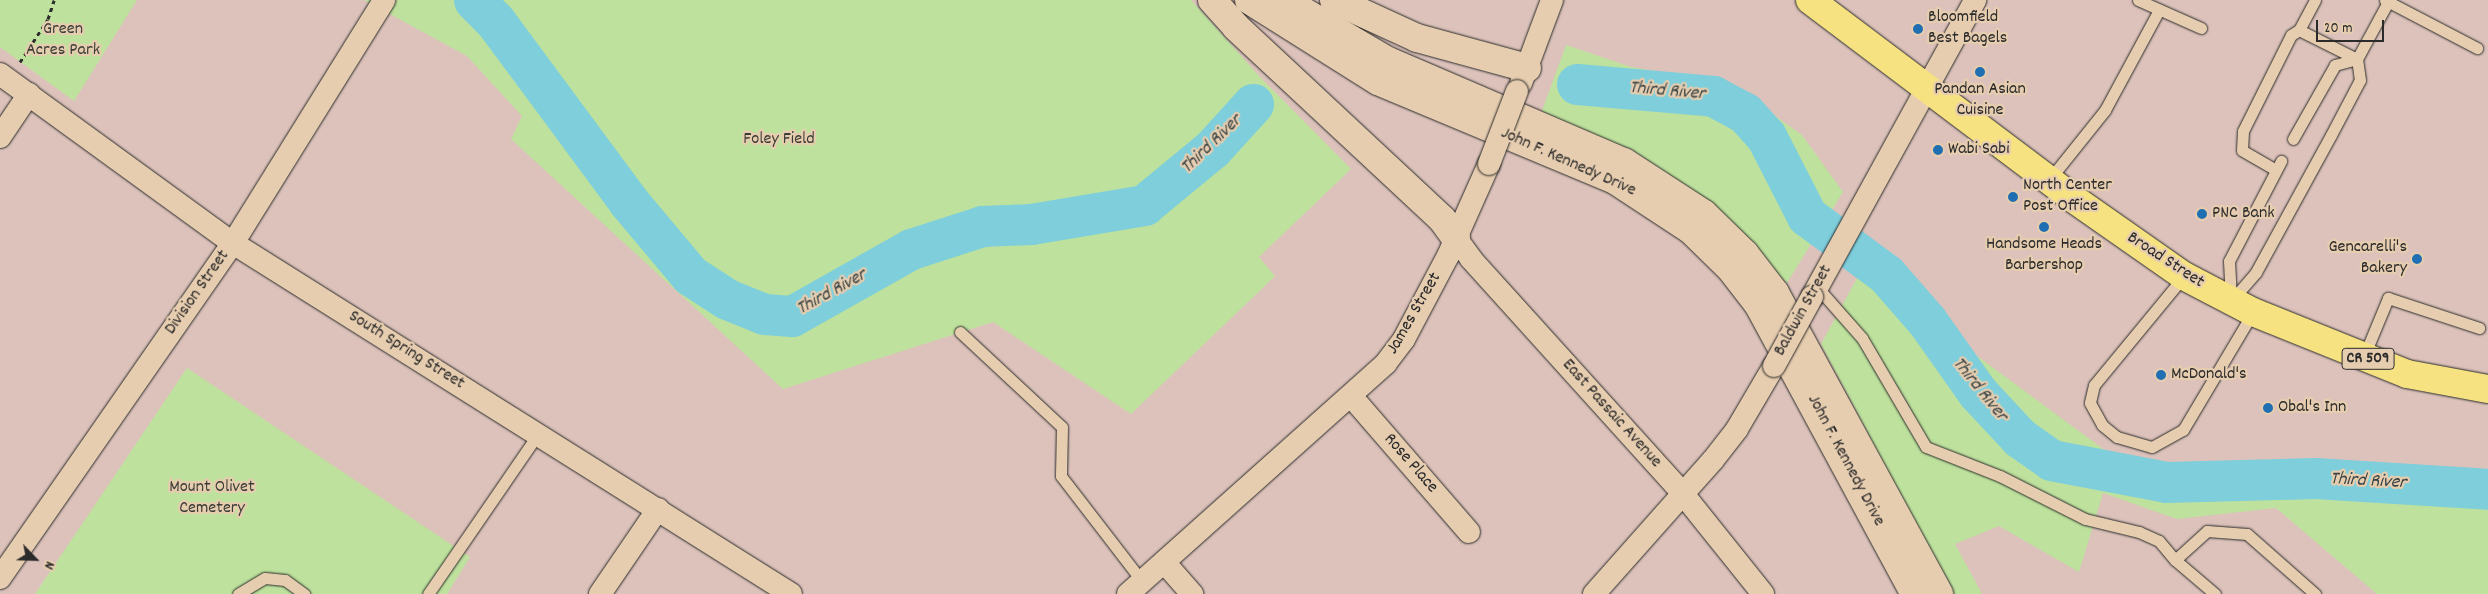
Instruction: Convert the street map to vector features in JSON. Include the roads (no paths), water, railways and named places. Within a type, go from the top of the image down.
[{"type":"main road","points":[[1212,0],[1236,27],[1442,220],[1456,238]]},
{"type":"main road","name":"John F. Kennedy Drive","points":[[1249,0],[1378,81],[1615,180],[1691,230],[1730,268],[1758,304],[1916,594]]},
{"type":"main road","name":"John F. Kennedy Drive","points":[[1284,0],[1388,60],[1624,162],[1704,214],[1745,254],[1774,293],[1939,594]]},
{"type":"main road","points":[[1334,0],[1417,38],[1522,80]]},
{"type":"main road","name":"Broad Street","points":[[1810,0],[2049,180],[2184,276],[2242,306],[2407,374],[2488,388]]},
{"type":"street","name":"Division Street","points":[[0,578],[233,243],[384,0]]},
{"type":"street","name":"James Street","points":[[1135,588],[1386,364],[1404,340],[1456,238],[1489,164],[1552,0]]},
{"type":"street","name":"Baldwin Street","points":[[1594,594],[1738,429],[1974,0]]},
{"type":"street","name":"South Spring Street","points":[[4,76],[233,243],[791,594]]},
{"type":"street","points":[[0,137],[29,94]]},
{"type":"street","name":"East Passaic Avenue","points":[[1456,238],[1471,259],[1683,494],[1763,594]]},
{"type":"street","name":"Rose Place","points":[[1351,396],[1469,532]]},
{"type":"street","points":[[600,594],[658,509]]},
{"type":"street","points":[[1164,562],[1192,594]]},
{"type":"lane","points":[[2138,0],[2201,28]]},
{"type":"lane","points":[[2242,306],[2229,261],[2278,166],[2242,150],[2243,131],[2292,35],[2299,30],[2315,0]]},
{"type":"lane","points":[[2184,276],[2094,385],[2090,403],[2102,425],[2117,437],[2152,446],[2182,430],[2242,306],[2256,272],[2360,80],[2357,58],[2387,1],[2478,48]]},
{"type":"lane","points":[[2049,180],[2105,110],[2160,10]]},
{"type":"lane","points":[[2299,30],[2357,58]]},
{"type":"lane","points":[[2293,139],[2335,65],[2357,58]]},
{"type":"lane","points":[[1814,292],[1862,338],[1926,447],[2000,476],[2085,519],[2139,532],[2159,541],[2175,560],[2215,594]]},
{"type":"lane","points":[[2363,357],[2388,298],[2479,328]]},
{"type":"lane","points":[[960,332],[1062,427],[1061,476],[1135,588]]},
{"type":"lane","points":[[428,594],[538,434]]},
{"type":"lane","points":[[2175,560],[2207,531],[2247,534],[2315,594]]},
{"type":"lane","points":[[238,594],[264,578],[285,580],[304,594]]},
{"type":"waterway","name":"Third River","points":[[474,0],[495,21],[628,201],[690,275],[727,299],[764,314],[792,316],[911,249],[982,226],[1031,224],[1144,205],[1212,149],[1253,104]]},
{"type":"waterway","name":"Third River","points":[[1577,84],[1713,96],[1745,113],[1766,136],[1807,216],[1886,274],[1927,321],[1978,393],[2020,438],[2051,460],[2166,482],[2315,478],[2488,489]]},
{"type":"place","name":"Bloomfield Best Bagels","points":[[1918,29]]},
{"type":"place","name":"Pandan Asian Cuisine","points":[[1980,72]]},
{"type":"place","name":"Wabi Sabi","points":[[1938,150]]},
{"type":"place","name":"North Center Post Office","points":[[2013,197]]},
{"type":"place","name":"PNC Bank","points":[[2202,214]]},
{"type":"place","name":"Handsome Heads Barbershop","points":[[2044,227]]},
{"type":"place","name":"Gencarelli's Bakery","points":[[2417,259]]},
{"type":"place","name":"McDonald's","points":[[2161,375]]},
{"type":"place","name":"Obal's Inn","points":[[2268,408]]},
{"type":"park label","name":"Green Acres Park","points":[[63,41]]},
{"type":"park label","name":"Foley Field","points":[[779,140]]},
{"type":"park label","name":"Mount Olivet Cemetery","points":[[212,499]]}]
